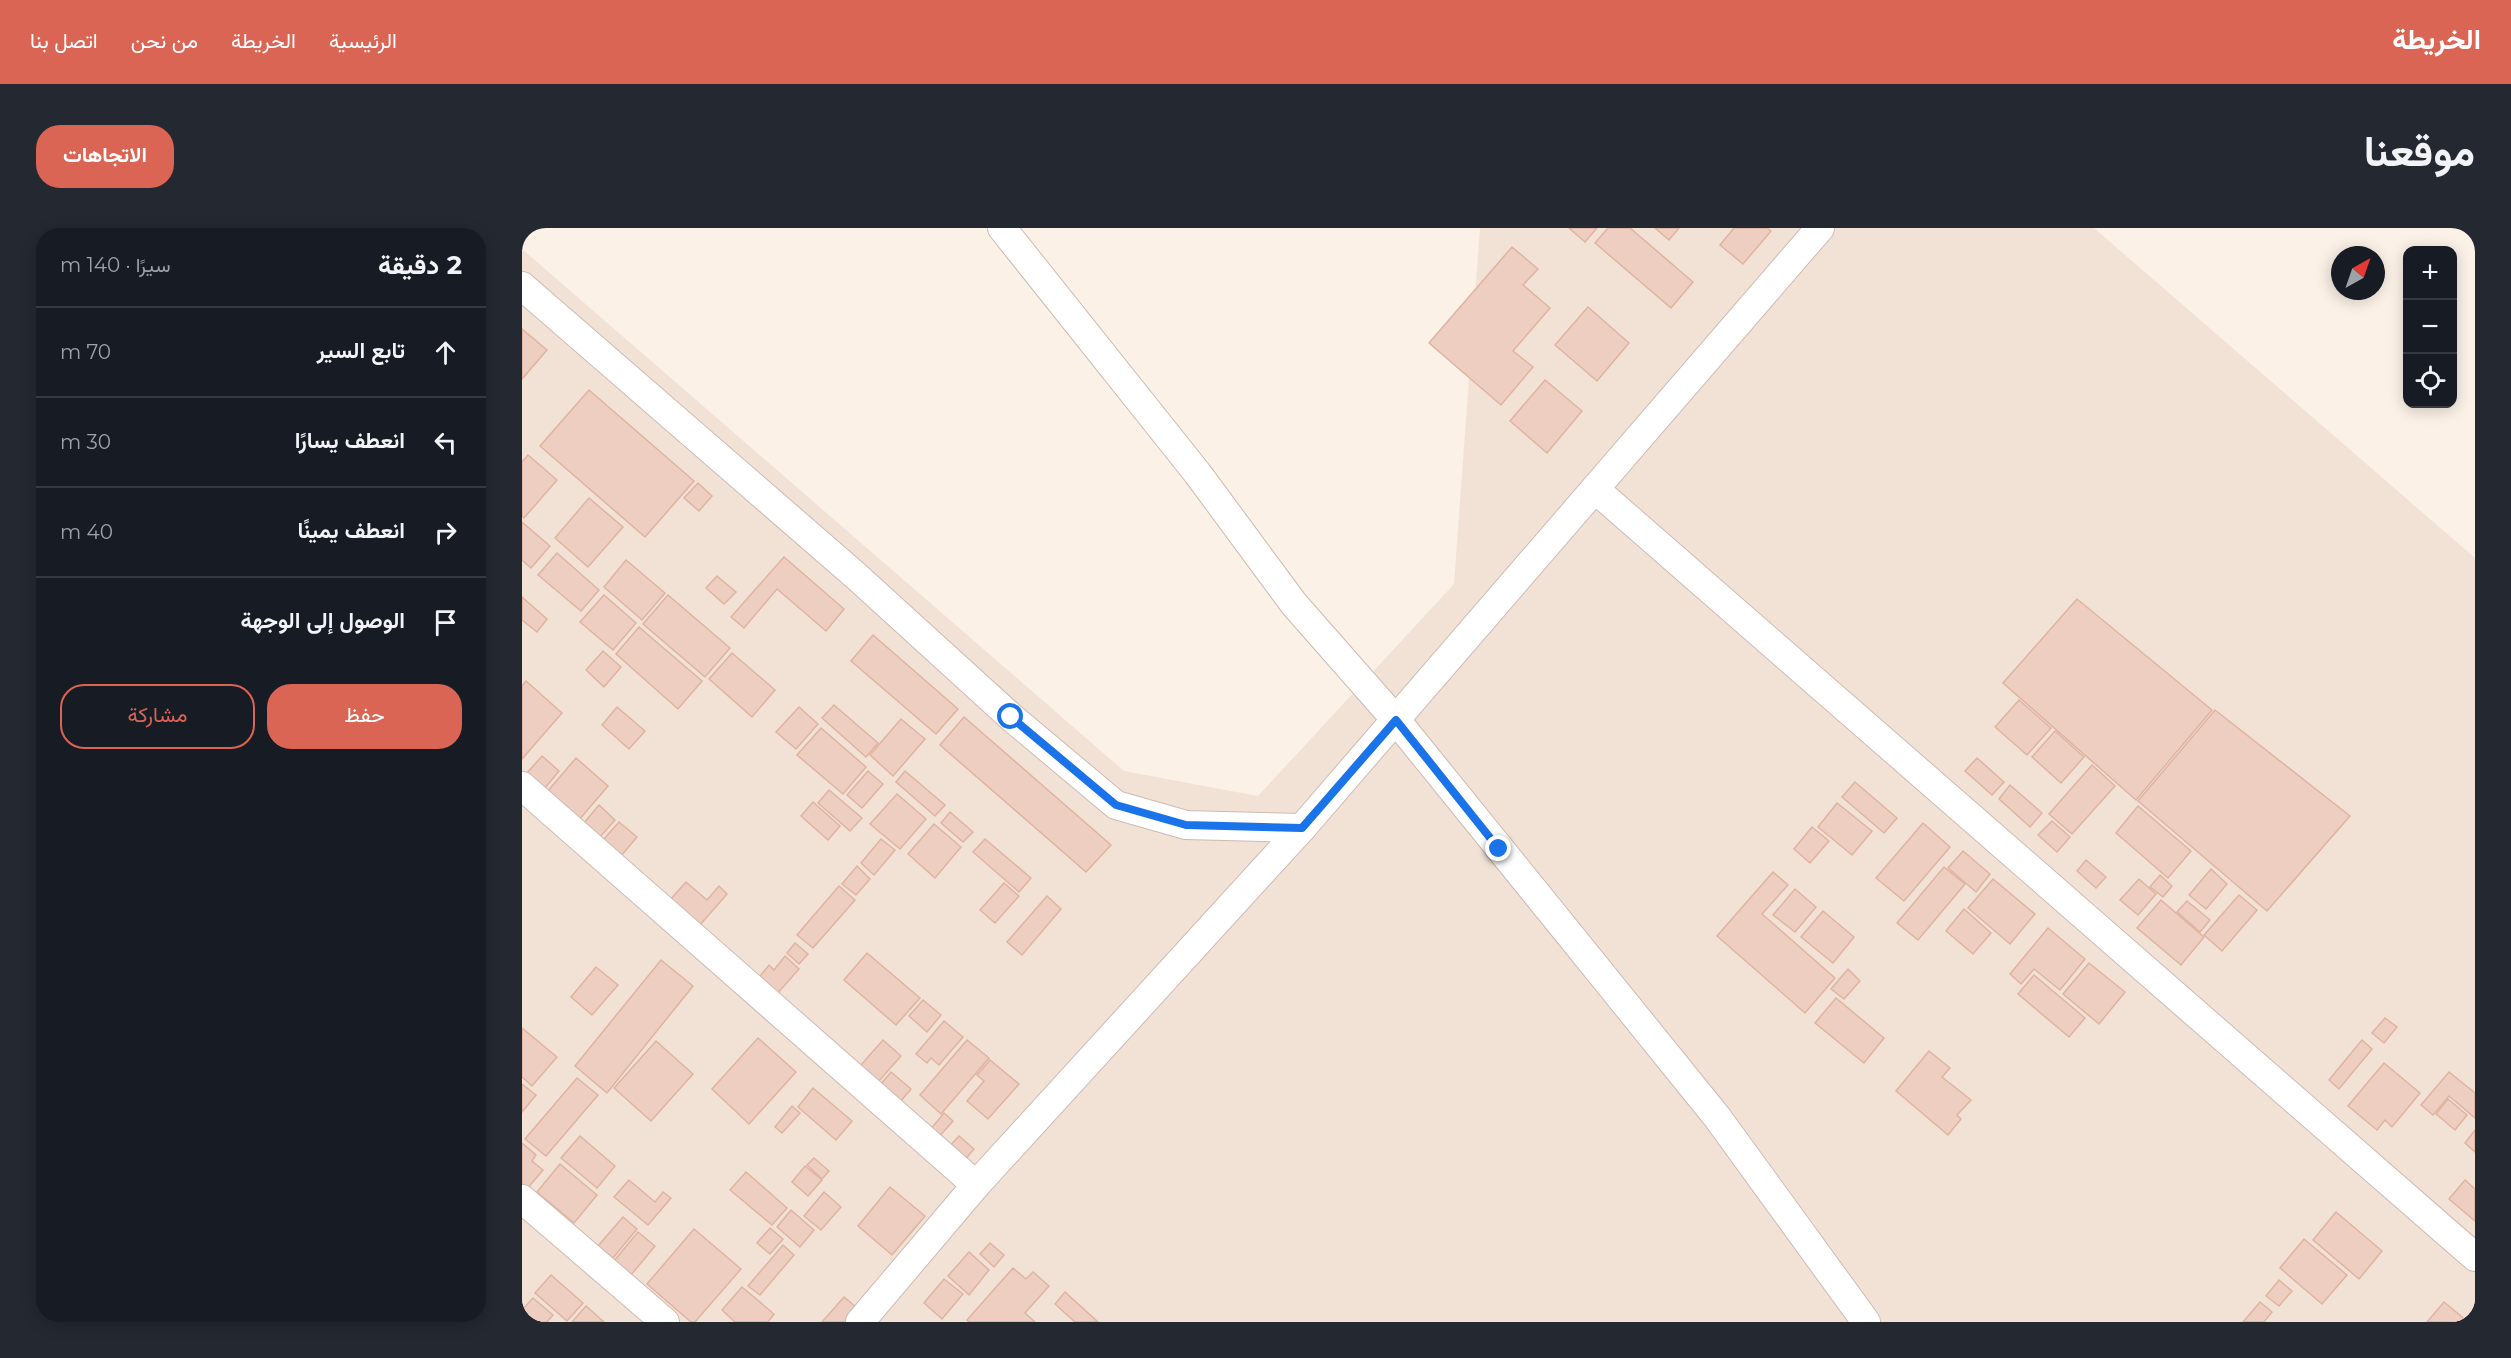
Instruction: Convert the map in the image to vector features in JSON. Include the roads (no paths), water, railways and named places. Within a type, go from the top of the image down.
[{"type":"street","points":[[1002,228],[1198,474],[1294,604],[1396,720],[1717,1117],[1866,1322]]},
{"type":"street","points":[[864,1321],[976,1185],[1302,828],[1820,228]]},
{"type":"street","points":[[522,286],[855,575],[1011,717],[1116,805],[1186,825],[1302,828]]},
{"type":"street","points":[[1596,490],[2475,1257]]},
{"type":"street","points":[[522,786],[976,1185]]},
{"type":"street","points":[[522,1198],[665,1322]]}]
